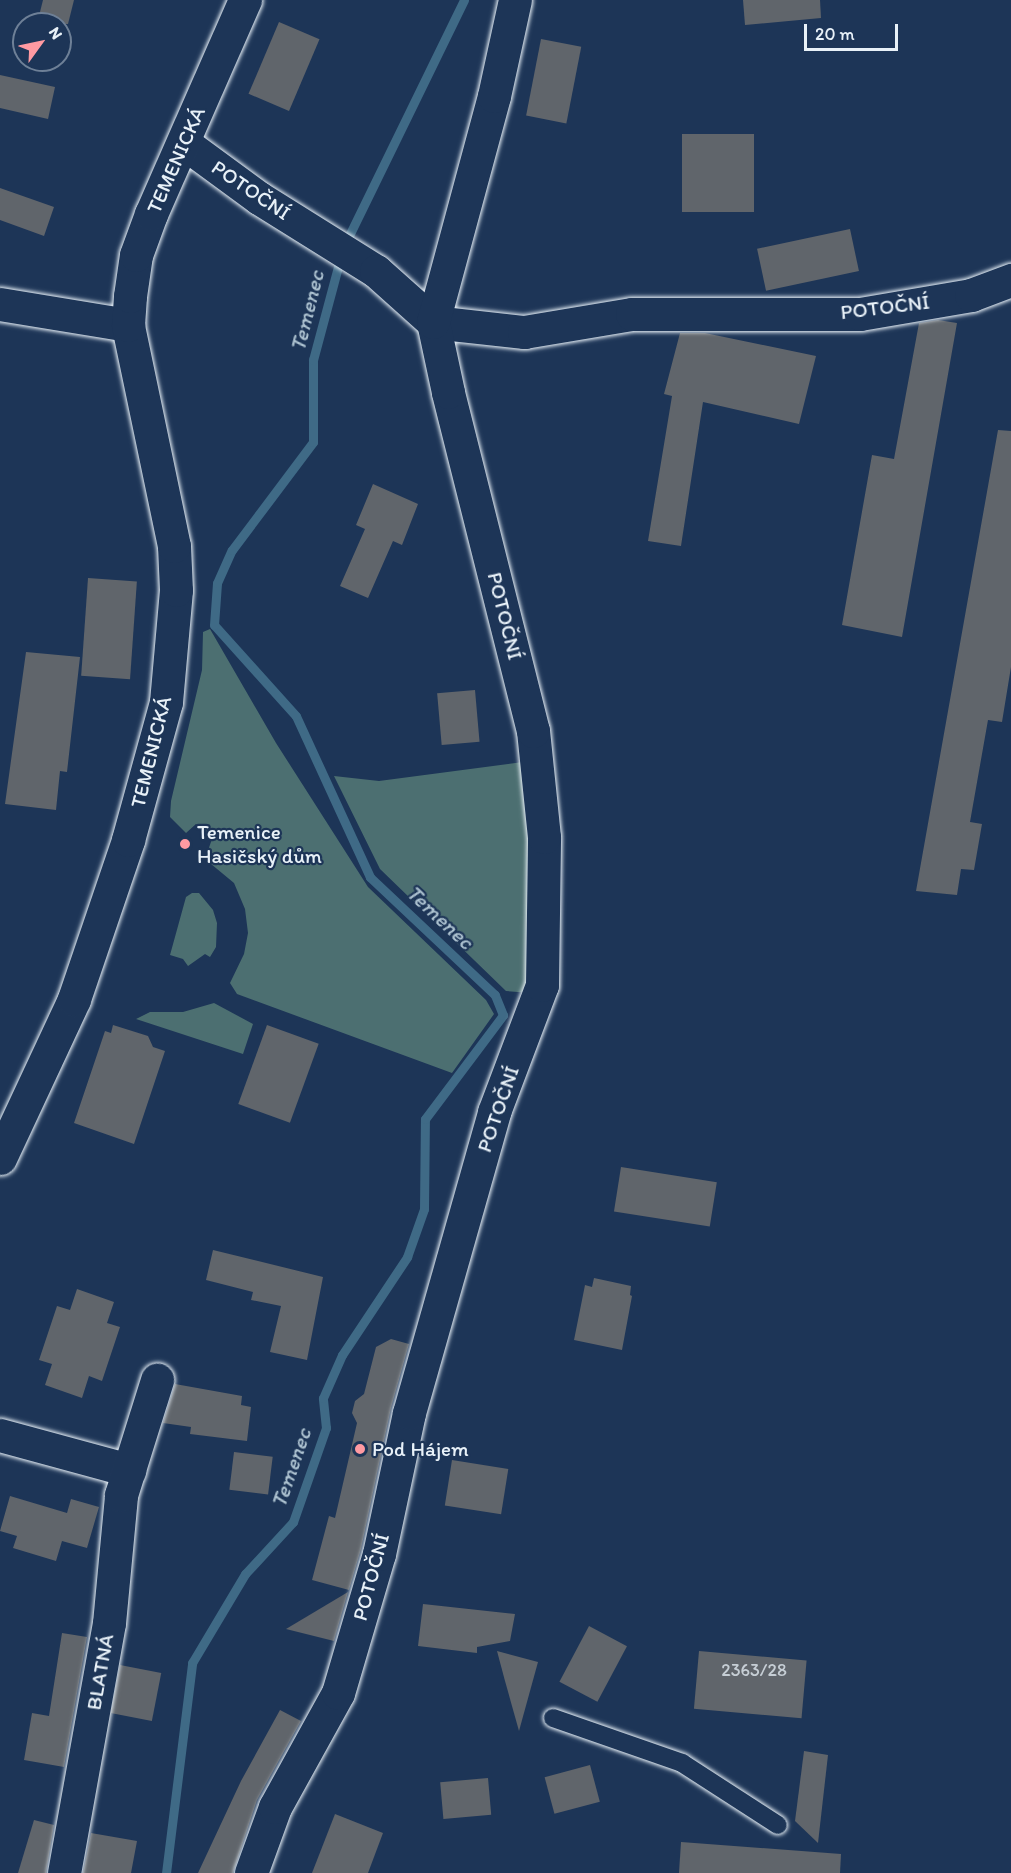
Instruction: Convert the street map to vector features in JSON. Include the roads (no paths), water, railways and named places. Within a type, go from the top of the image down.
[{"type":"street","name":"TEMENICKÁ","points":[[0,1158],[74,999],[128,840],[166,702],[176,590],[174,546],[128,325],[136,255],[151,214],[245,0]]},
{"type":"street","name":"POTOČNÍ","points":[[251,1873],[275,1807],[338,1693],[379,1554],[409,1413],[494,1112],[542,985],[544,837],[533,731],[448,392],[433,322],[494,96],[515,0]]},
{"type":"street","name":"POTOČNÍ","points":[[184,143],[259,198],[376,271],[433,322],[524,332],[632,314],[860,314],[971,295],[1011,280]]},
{"type":"street","points":[[0,304],[128,325]]},
{"type":"street","name":"BLATNÁ","points":[[64,1873],[109,1623],[121,1495],[157,1380]]},
{"type":"street","points":[[0,1434],[129,1470]]},
{"type":"lane","points":[[553,1718],[682,1763],[778,1826]]},
{"type":"waterway","name":"Temenec","points":[[166,1873],[192,1663],[245,1574],[293,1522],[326,1428],[323,1398],[342,1355],[407,1257],[424,1209],[425,1119],[503,1015],[495,995],[370,877],[296,716],[214,625],[217,583],[232,550],[313,442],[313,360],[343,248],[464,0]]},
{"type":"place","name":"Temenice Hasičský dům","points":[[185,844]]},
{"type":"place","name":"Pod Hájem","points":[[360,1449]]}]
